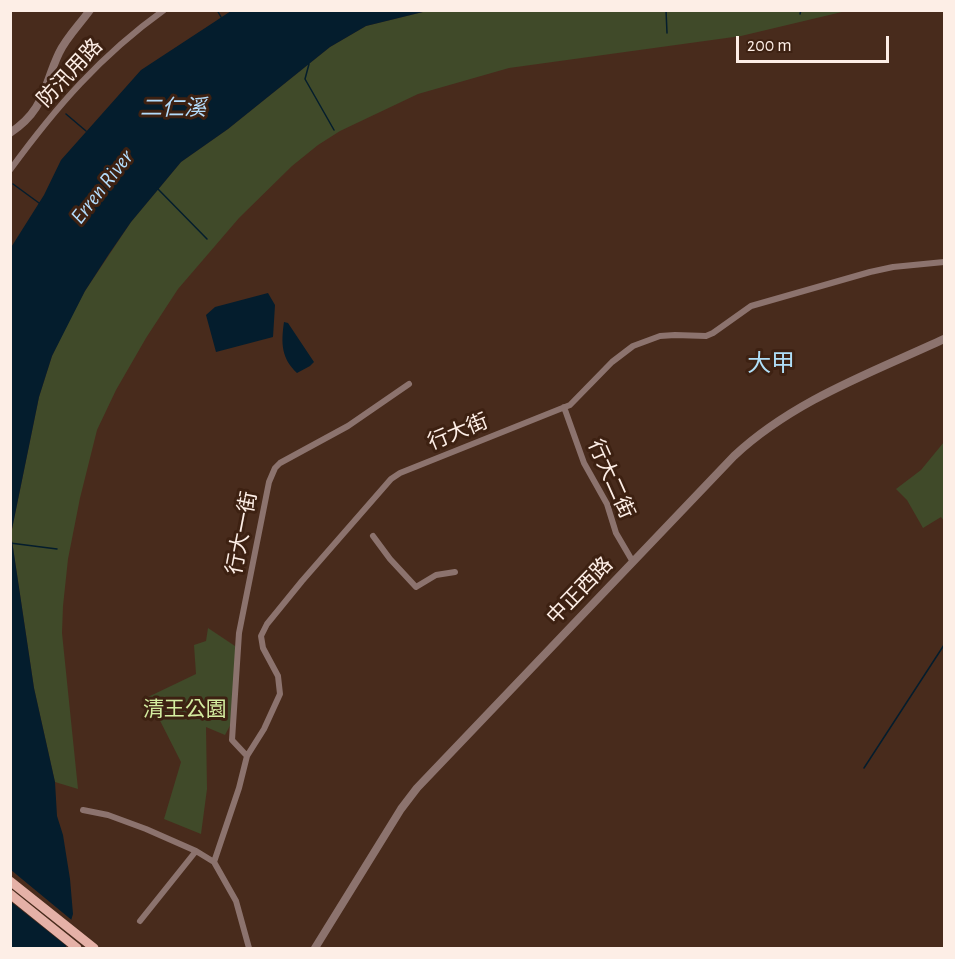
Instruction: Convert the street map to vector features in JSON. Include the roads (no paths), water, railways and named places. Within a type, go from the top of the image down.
[{"type":"main road","points":[[10,881],[94,948]]},
{"type":"main road","points":[[10,894],[77,948]]},
{"type":"street","points":[[10,133],[33,113],[42,99],[60,51],[90,10]]},
{"type":"street","name":"防汛用路","points":[[10,170],[83,78],[164,10]]},
{"type":"street","name":"行大街","points":[[214,862],[239,788],[247,756],[264,729],[280,694],[278,676],[263,648],[261,636],[267,624],[295,589],[391,479],[400,473],[564,407],[576,400],[612,362],[633,346],[660,336],[706,336],[751,306],[870,272],[893,267],[945,262]]},
{"type":"street","name":"中正西路","points":[[315,948],[401,809],[417,788],[734,456],[768,427],[814,399],[945,339]]},
{"type":"street","name":"行大一街","points":[[247,756],[232,740],[239,633],[264,502],[272,472],[280,463],[311,444],[348,426],[409,384]]},
{"type":"street","name":"行大二街","points":[[564,407],[584,463],[607,504],[623,548],[633,562]]},
{"type":"street","points":[[373,536],[390,559],[416,587],[436,575],[455,572]]},
{"type":"street","points":[[83,810],[108,815],[146,829],[196,851],[214,862],[236,901],[249,948]]},
{"type":"street","points":[[140,921],[196,851]]},
{"type":"water","name":"二仁溪","points":[[231,11],[427,11],[366,26],[330,47],[228,129],[181,162],[131,222],[109,254],[85,291],[52,356],[39,397],[11,534],[34,688],[55,782],[57,816],[63,835],[73,914],[66,937],[66,948],[11,948],[10,249],[44,195],[61,160],[141,70]]},
{"type":"water","points":[[268,293],[275,305],[273,337],[216,352],[206,315],[215,307]]},
{"type":"water","points":[[284,322],[288,323],[314,362],[297,373],[288,362],[283,350]]},
{"type":"waterway","points":[[217,10],[221,17]]},
{"type":"waterway","points":[[666,10],[667,33]]},
{"type":"waterway","points":[[800,14],[801,10]]},
{"type":"waterway","points":[[309,64],[305,79],[334,130]]},
{"type":"waterway","points":[[66,114],[86,131]]},
{"type":"waterway","points":[[13,184],[39,203]]},
{"type":"waterway","points":[[157,188],[207,239]]},
{"type":"waterway","points":[[10,543],[57,549]]},
{"type":"waterway","points":[[864,768],[944,645]]},
{"type":"district","name":"大甲","points":[[771,364]]},
{"type":"water label","name":"Erren River","points":[[102,187]]},
{"type":"park label","name":"清王公園","points":[[185,710]]}]
